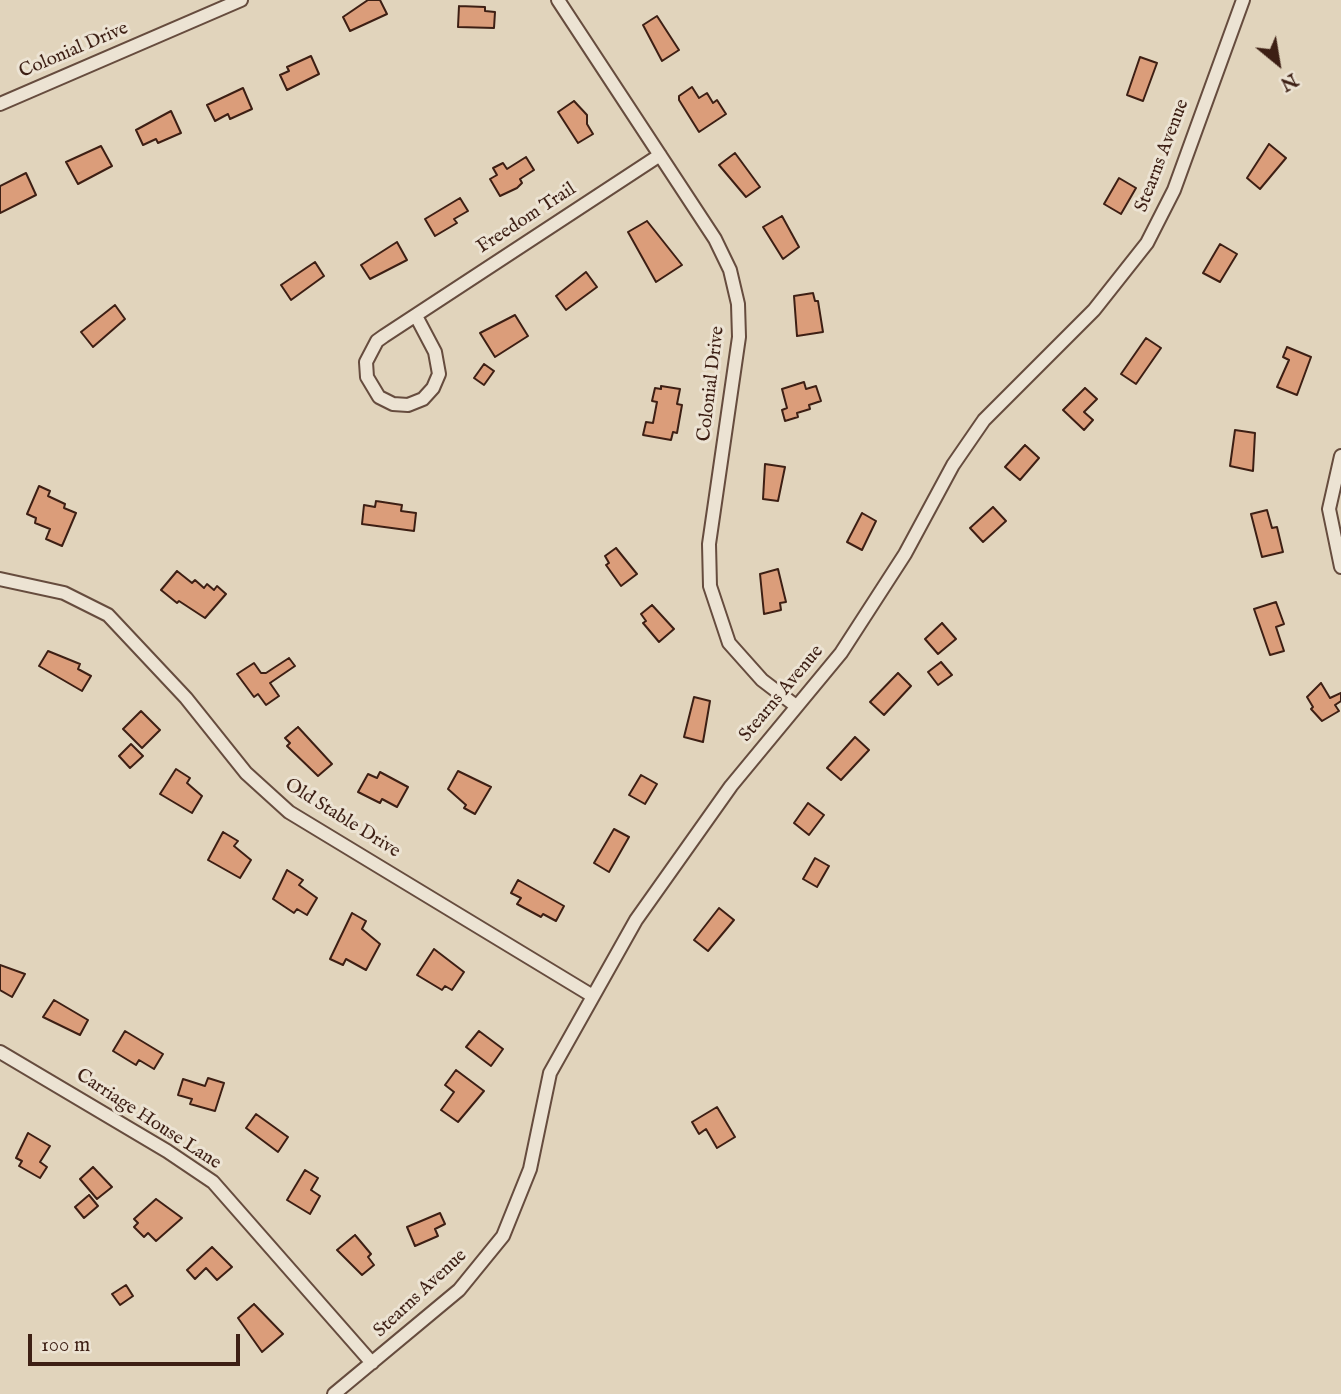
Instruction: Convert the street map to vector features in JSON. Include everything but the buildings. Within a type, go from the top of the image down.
[{"type":"street","name":"Colonial Drive","points":[[0,104],[241,0]]},
{"type":"street","name":"Colonial Drive","points":[[558,0],[723,254],[738,304],[738,355],[708,565],[715,605],[729,643],[744,662],[796,706]]},
{"type":"street","name":"Stearns Avenue","points":[[334,1394],[459,1290],[503,1236],[530,1169],[550,1073],[591,995],[665,878],[731,786],[841,653],[905,554],[953,465],[984,420],[1094,310],[1147,243],[1174,190],[1243,0]]},
{"type":"street","name":"Freedom Trail","points":[[416,316],[435,352],[439,374],[433,388],[423,399],[408,405],[393,404],[373,391],[366,377],[366,362],[377,341],[660,155]]},
{"type":"street","points":[[1341,456],[1329,509],[1341,567]]},
{"type":"street","name":"Old Stable Drive","points":[[0,579],[64,593],[108,615],[186,698],[246,773],[289,812],[591,995]]},
{"type":"street","name":"Carriage House Lane","points":[[0,1052],[167,1151],[213,1182],[372,1363]]}]
